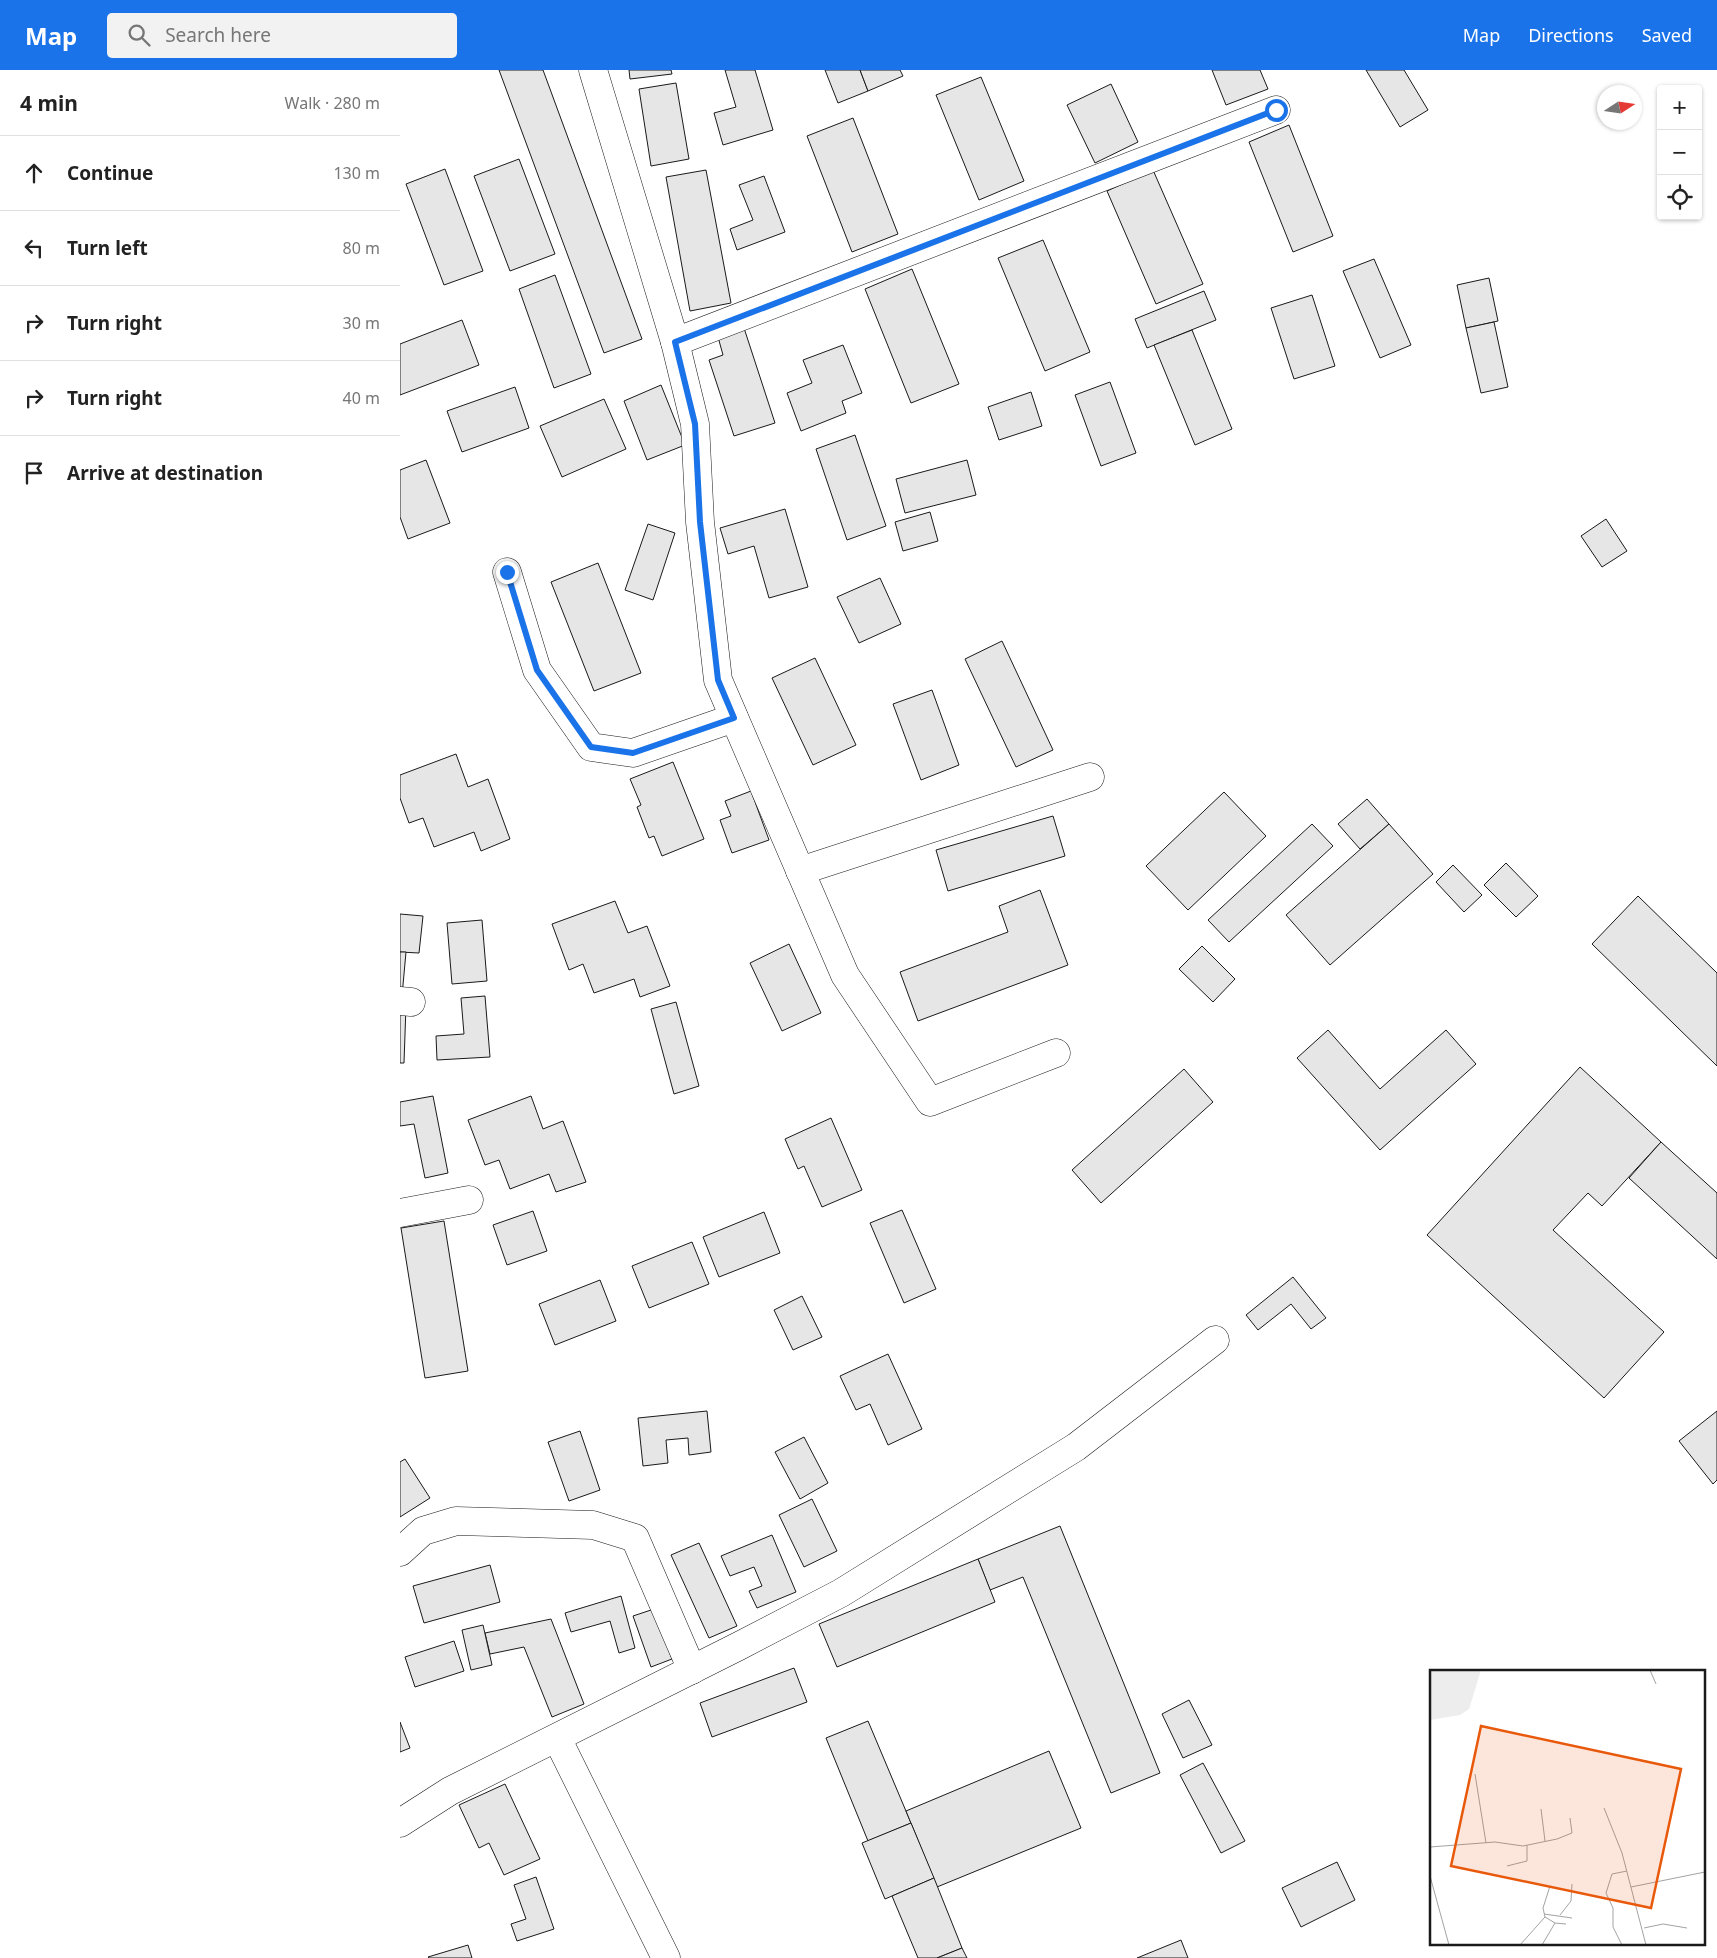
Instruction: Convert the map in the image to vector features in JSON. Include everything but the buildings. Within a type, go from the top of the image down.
[{"type":"street","points":[[593,70],[675,342],[695,424],[700,522],[718,680],[845,975],[930,1102],[1056,1053]]},
{"type":"street","points":[[675,342],[1276,110]]},
{"type":"street","points":[[507,572],[537,670],[591,747],[633,753],[734,718]]},
{"type":"street","points":[[800,871],[1090,777]]},
{"type":"street","points":[[400,1213],[469,1200]]},
{"type":"street","points":[[400,1823],[450,1791],[841,1593],[1076,1447],[1215,1340]]},
{"type":"street","points":[[400,1552],[423,1531],[456,1521],[593,1525],[634,1538],[692,1670]]},
{"type":"street","points":[[557,1738],[666,1958]]},
{"type":"route","points":[[507,572],[537,670],[591,747],[633,753],[734,718],[718,680],[700,522],[695,424],[675,342],[1276,110]]}]
